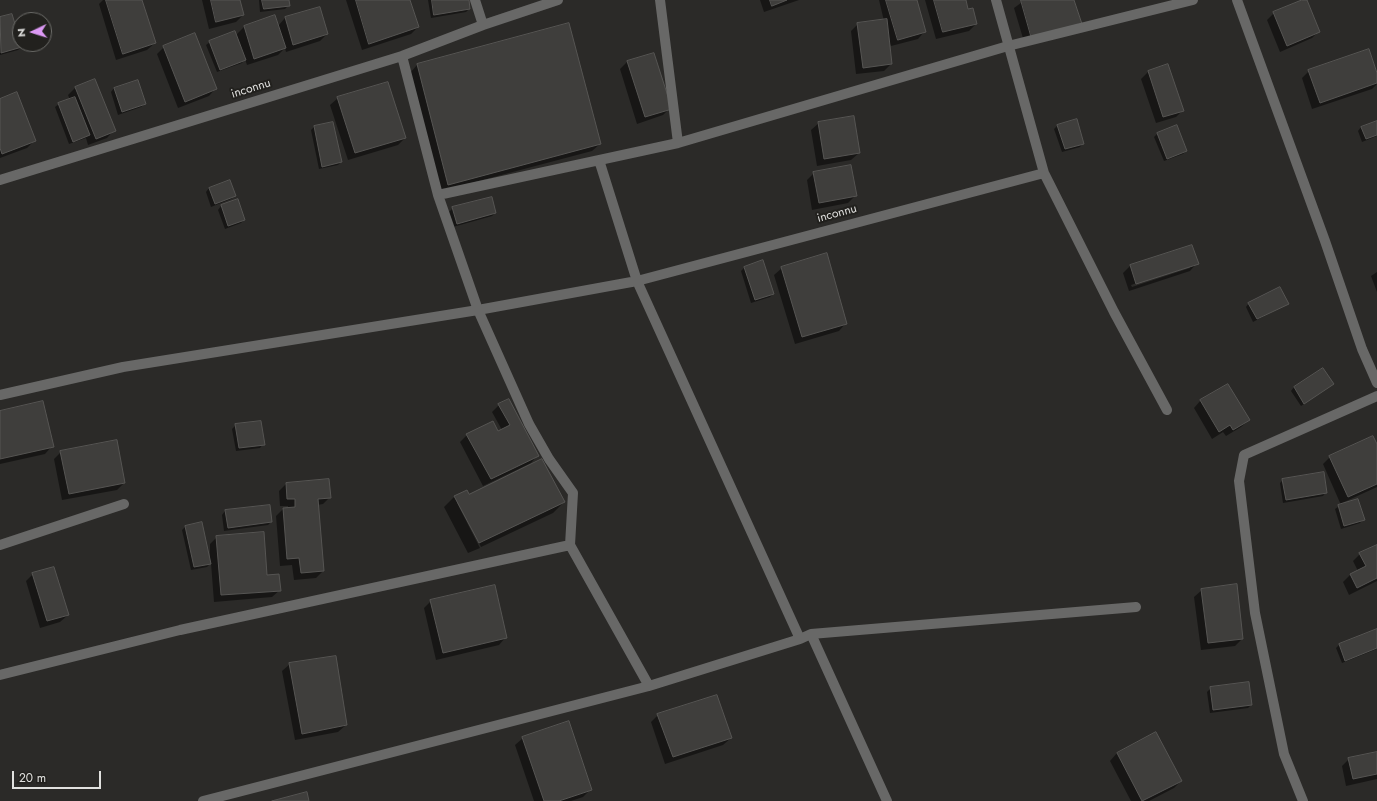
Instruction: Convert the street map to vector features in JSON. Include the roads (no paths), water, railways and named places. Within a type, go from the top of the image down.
[{"type":"street","points":[[475,0],[483,25]]},
{"type":"street","name":"inconnu","points":[[0,180],[402,56],[483,25],[558,0]]},
{"type":"street","points":[[660,0],[678,143]]},
{"type":"street","points":[[996,0],[1044,173],[1114,312],[1167,410]]},
{"type":"street","points":[[438,195],[678,143],[1008,46],[1193,0]]},
{"type":"street","points":[[1237,0],[1325,241],[1362,349],[1377,383]]},
{"type":"street","points":[[402,56],[438,195],[478,310],[529,424],[549,459],[573,493],[570,545],[649,686]]},
{"type":"street","points":[[599,160],[637,281],[800,639]]},
{"type":"street","name":"inconnu","points":[[0,395],[123,367],[478,310],[637,281],[1044,173]]},
{"type":"street","points":[[1303,801],[1282,747],[1255,613],[1239,481],[1244,455],[1265,444],[1377,396]]},
{"type":"street","points":[[0,545],[124,504]]},
{"type":"street","points":[[0,675],[180,630],[570,545]]},
{"type":"street","points":[[204,801],[649,686],[800,639],[811,634],[1136,607]]},
{"type":"street","points":[[811,634],[887,801]]}]
